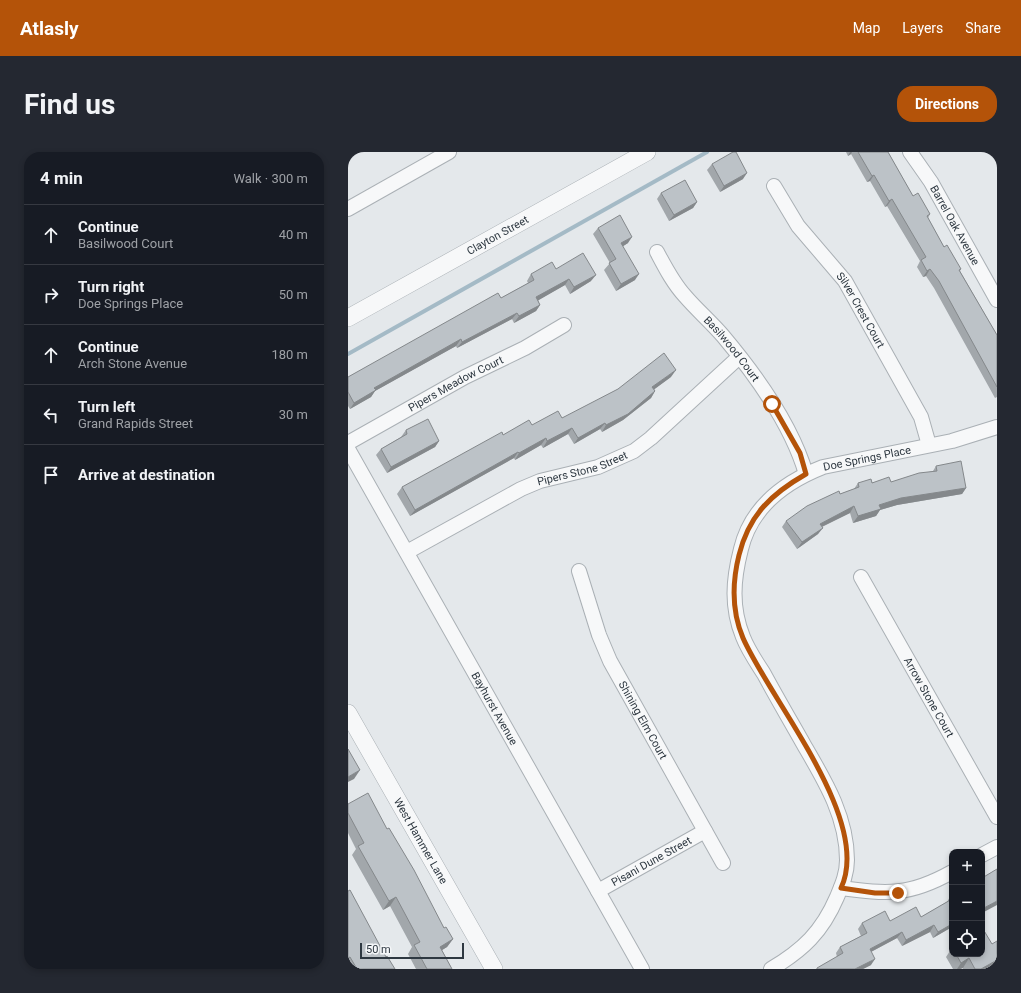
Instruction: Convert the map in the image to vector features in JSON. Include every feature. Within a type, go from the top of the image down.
[{"type":"street","points":[[350,204],[449,152]]},
{"type":"street","name":"Clayton Street","points":[[348,318],[646,152]]},
{"type":"street","name":"Barrel Oak Avenue","points":[[910,152],[931,182],[997,300]]},
{"type":"street","name":"Silver Crest Court","points":[[774,186],[798,226],[844,281],[921,416],[929,445]]},
{"type":"street","name":"Basilwood Court","points":[[657,252],[671,278],[684,295],[713,325],[756,379],[800,453],[806,474]]},
{"type":"street","name":"Pipers Meadow Court","points":[[348,443],[465,377],[525,348],[564,325]]},
{"type":"street","name":"Pipers Stone Street","points":[[407,552],[521,489],[540,482],[593,469],[634,451],[651,438],[739,357]]},
{"type":"street","name":"Doe Springs Place","points":[[771,969],[792,956],[818,930],[830,914],[844,880],[847,860],[845,836],[834,799],[743,638],[735,607],[733,584],[743,541],[751,522],[763,506],[778,492],[806,474],[823,467],[929,445],[997,427]]},
{"type":"street","name":"Bayhurst Avenue","points":[[348,449],[642,969]]},
{"type":"street","name":"Shining Elm Court","points":[[579,571],[599,635],[610,661],[723,863]]},
{"type":"street","name":"Arrow Stone Court","points":[[861,577],[997,817]]},
{"type":"street","name":"West Hammer Lane","points":[[348,713],[494,969]]},
{"type":"street","name":"Pisani Dune Street","points":[[598,891],[705,831]]},
{"type":"street","points":[[985,853],[997,847]]},
{"type":"street","points":[[841,888],[875,893],[898,893],[932,883],[949,874]]},
{"type":"building","points":[[733,152],[736,152],[747,173],[724,186],[712,164]]},
{"type":"building","points":[[858,152],[888,152],[913,196],[918,193],[930,214],[927,216],[944,247],[947,245],[961,269],[959,270],[997,335],[997,387],[939,281],[930,269],[927,271],[921,260],[926,257],[892,199],[889,201],[874,175],[872,176]]},
{"type":"building","points":[[685,180],[697,202],[674,215],[661,193]]},
{"type":"building","points":[[620,215],[632,237],[621,243],[639,274],[621,284],[609,263],[616,259],[598,228]]},
{"type":"building","points":[[583,253],[596,275],[574,287],[569,279],[536,297],[540,305],[519,316],[517,313],[462,342],[461,339],[374,388],[376,390],[354,403],[348,392],[348,377],[498,293],[501,298],[534,280],[531,274],[552,262],[556,269]]},
{"type":"building","points":[[664,353],[676,370],[652,387],[655,391],[628,414],[606,425],[605,423],[578,438],[572,428],[547,441],[546,438],[519,453],[518,452],[415,510],[402,487],[502,432],[503,435],[529,420],[532,425],[558,411],[562,418],[618,389]]},
{"type":"building","points":[[428,419],[439,441],[391,467],[381,449],[407,434],[406,430]]},
{"type":"building","points":[[961,461],[966,488],[901,498],[879,505],[881,509],[858,516],[854,506],[820,524],[823,528],[802,542],[786,521],[807,506],[839,491],[840,494],[859,487],[858,483],[871,479],[872,483],[889,477],[891,482],[919,473],[937,471],[936,466]]},
{"type":"building","points":[[348,749],[360,770],[348,777]]},
{"type":"building","points":[[368,793],[387,829],[389,828],[414,870],[444,928],[446,927],[453,939],[440,947],[452,969],[427,969],[414,945],[420,942],[396,897],[389,901],[358,846],[364,843],[348,813],[348,804]]},
{"type":"building","points":[[997,869],[997,901],[985,907],[985,885],[985,876]]},
{"type":"building","points":[[350,890],[386,957],[387,956],[395,969],[357,969],[350,957],[348,958],[348,891]]},
{"type":"building","points":[[949,901],[949,926],[938,932],[934,925],[906,940],[902,932],[870,949],[875,959],[855,969],[817,969],[843,953],[840,947],[867,933],[862,923],[885,911],[890,921],[916,907],[921,917]]},
{"type":"building","points":[[985,932],[992,944],[997,941],[997,960],[981,969],[975,969],[969,958],[961,963],[958,957],[985,957]]},
{"type":"waterway","points":[[348,354],[707,152]]},
{"type":"route","points":[[772,404],[800,453],[806,474],[778,492],[763,506],[751,522],[743,541],[733,584],[735,607],[743,638],[834,799],[845,836],[847,860],[844,880],[841,888],[875,893],[898,893]]}]
